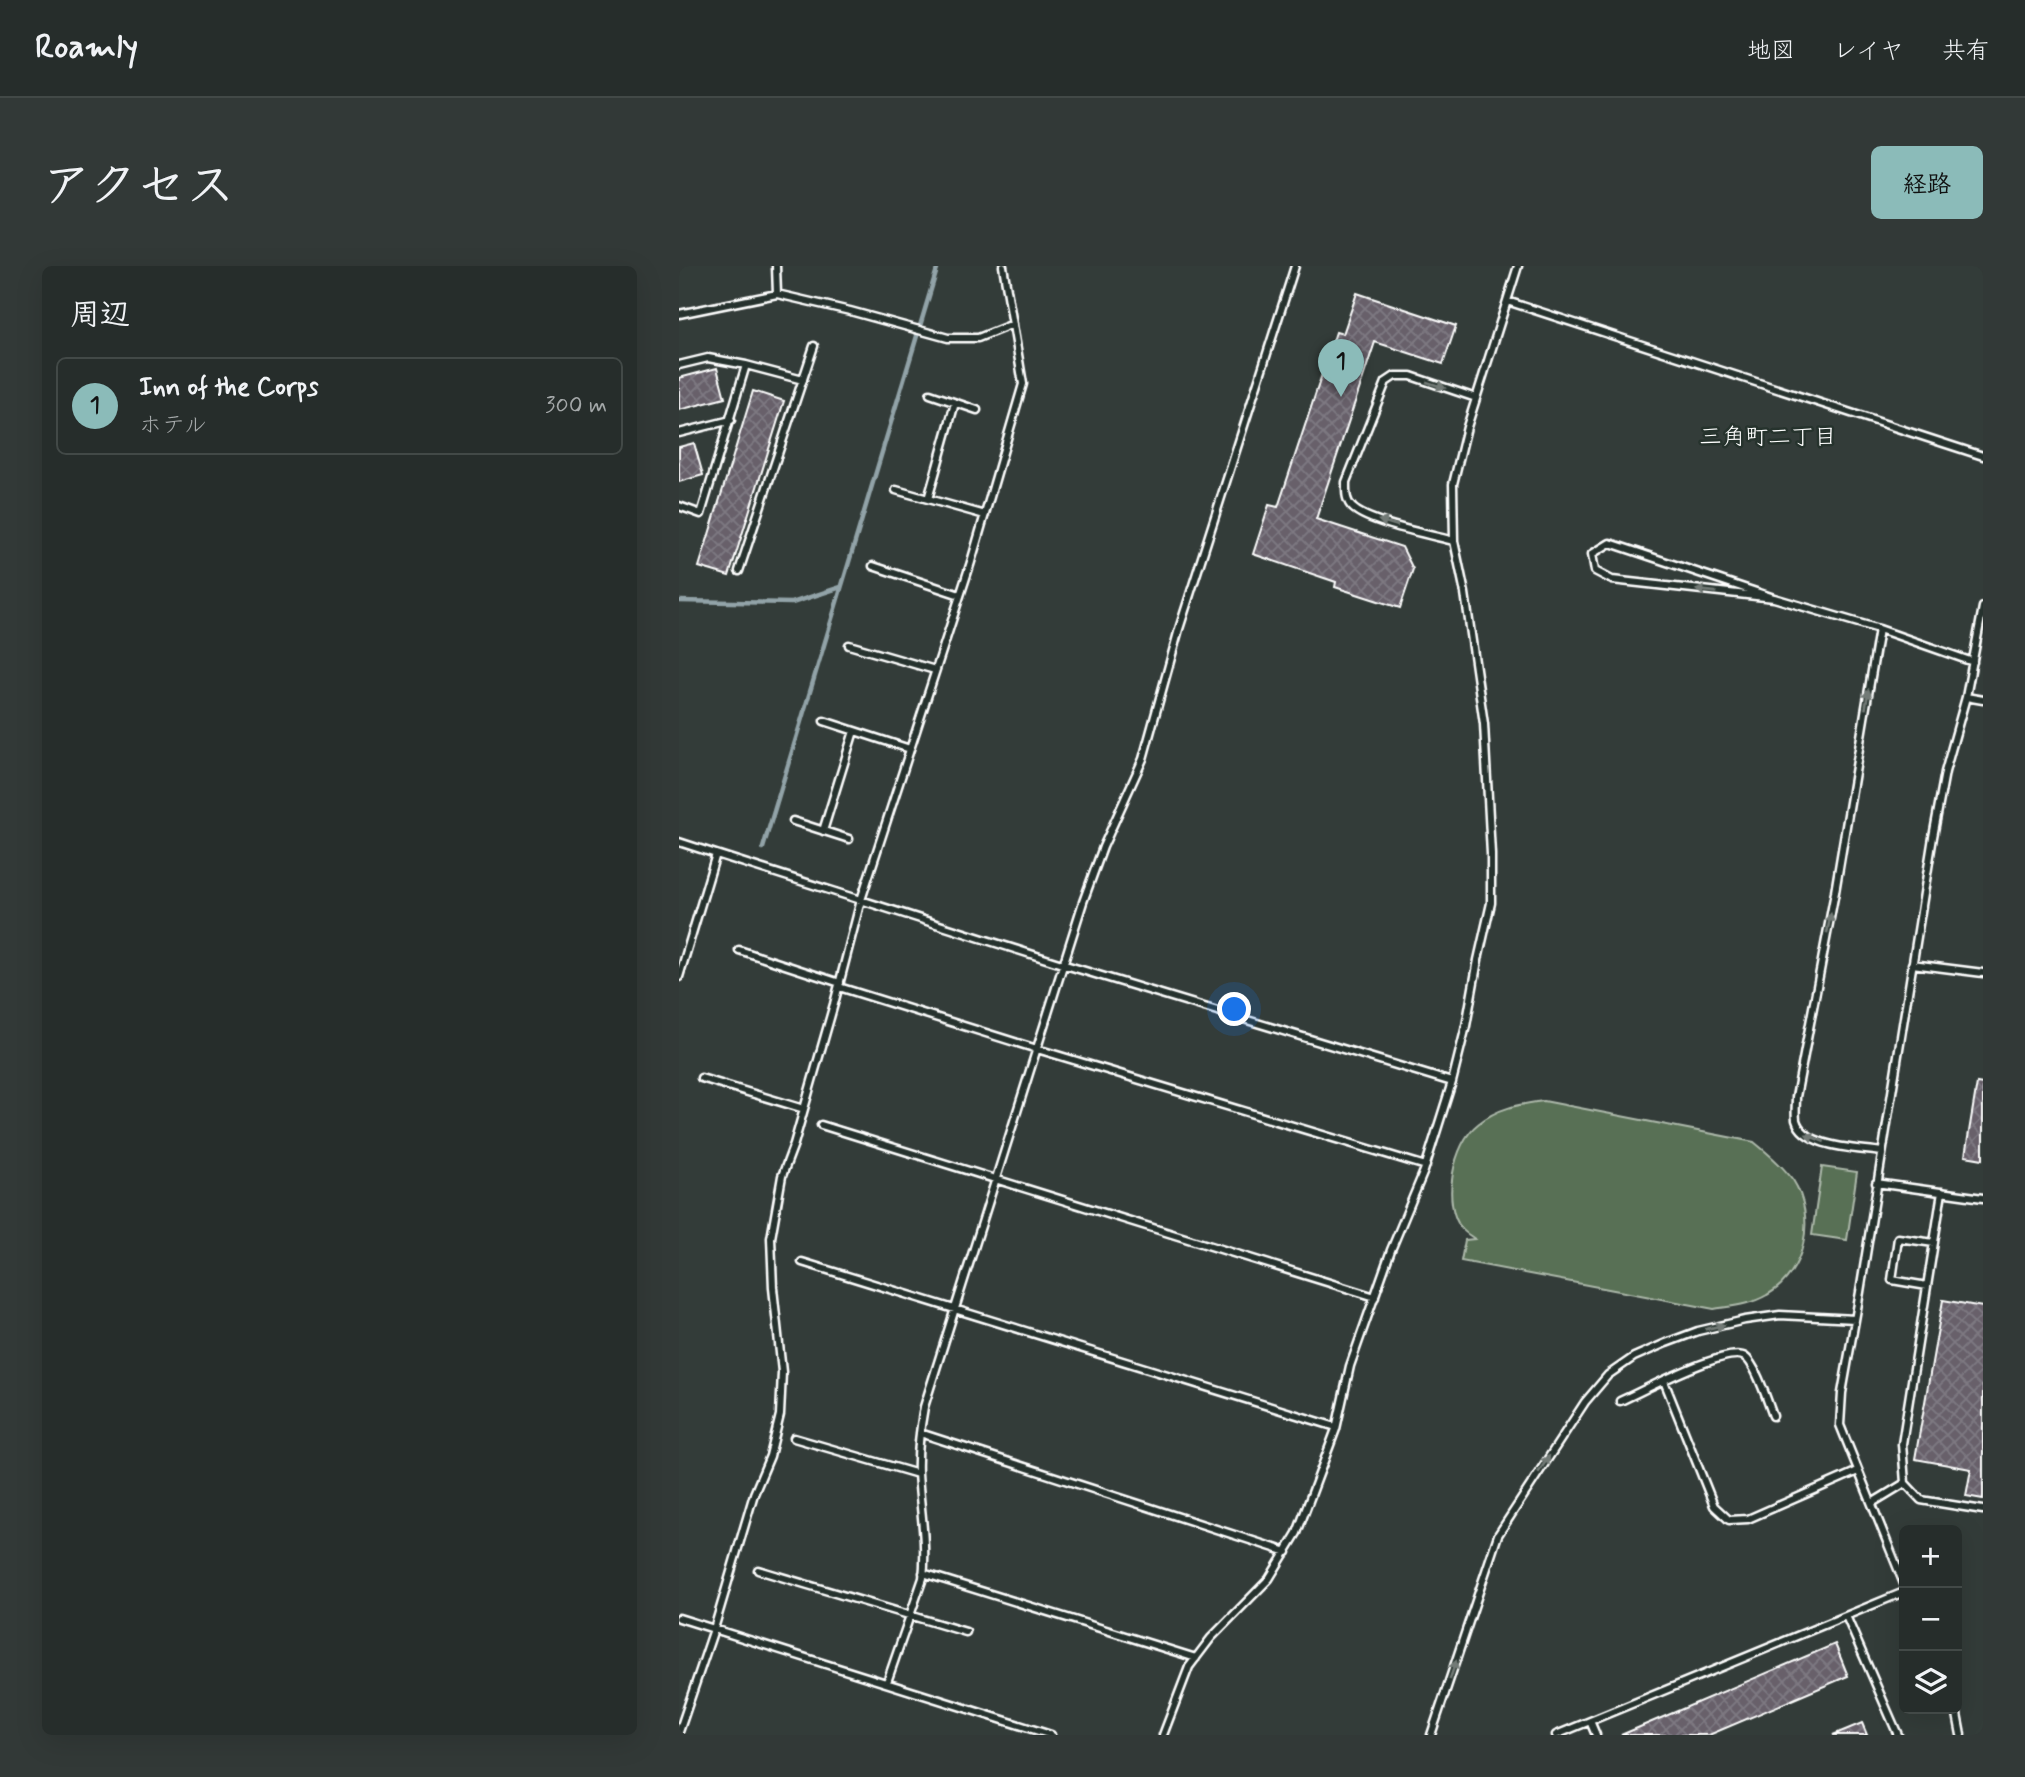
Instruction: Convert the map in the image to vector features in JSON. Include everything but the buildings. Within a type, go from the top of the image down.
[{"type":"lane","points":[[776,266],[777,294]]},
{"type":"lane","points":[[679,1732],[780,1415],[782,1372],[773,1289],[771,1238],[782,1176],[840,985],[861,900],[960,595],[1023,384],[1003,266]]},
{"type":"lane","points":[[887,1682],[923,1573],[925,1528],[918,1474],[924,1407],[1062,964],[1103,847],[1143,759],[1179,629],[1295,266]]},
{"type":"lane","points":[[1163,1735],[1184,1678],[1196,1658],[1211,1638],[1269,1579],[1287,1552],[1307,1507],[1336,1427],[1350,1366],[1426,1166],[1452,1082],[1472,1000],[1491,903],[1491,841],[1484,724],[1465,593],[1454,541],[1453,484],[1476,398],[1518,266]]},
{"type":"lane","points":[[679,314],[777,294],[948,338],[978,338],[1013,324]]},
{"type":"lane","points":[[1507,301],[1983,456]]},
{"type":"lane","points":[[739,571],[814,346]]},
{"type":"lane","points":[[679,365],[708,358],[803,380]]},
{"type":"lane","points":[[679,506],[701,514],[731,420],[745,365]]},
{"type":"lane","points":[[1454,541],[1371,518],[1353,508],[1346,496],[1346,482],[1386,382],[1395,376],[1411,376],[1476,398]]},
{"type":"lane","points":[[930,394],[977,410]]},
{"type":"lane","points":[[927,499],[955,403]]},
{"type":"lane","points":[[679,433],[731,420]]},
{"type":"lane","points":[[896,490],[985,515]]},
{"type":"lane","points":[[1774,598],[1612,580],[1595,571],[1592,555],[1609,543],[1774,598],[1879,629],[1973,662]]},
{"type":"lane","points":[[873,566],[960,595]]},
{"type":"lane","points":[[1899,1571],[1840,1425],[1842,1393],[1945,772],[1966,698],[1983,607]]},
{"type":"lane","points":[[1879,629],[1835,892],[1795,1097],[1796,1120],[1804,1134],[1816,1141],[1881,1152]]},
{"type":"lane","points":[[849,645],[935,670]]},
{"type":"lane","points":[[1966,698],[1983,700]]},
{"type":"lane","points":[[824,721],[910,749]]},
{"type":"lane","points":[[823,831],[854,731]]},
{"type":"lane","points":[[793,821],[849,839]]},
{"type":"lane","points":[[679,842],[1062,964],[1452,1082]]},
{"type":"lane","points":[[679,977],[716,854]]},
{"type":"lane","points":[[739,950],[1037,1049],[1426,1166]]},
{"type":"lane","points":[[1912,964],[1983,973]]},
{"type":"lane","points":[[701,1078],[804,1109]]},
{"type":"lane","points":[[821,1125],[1375,1297]]},
{"type":"lane","points":[[1876,1183],[1983,1198]]},
{"type":"lane","points":[[1942,1192],[1902,1444],[1905,1483],[1921,1500],[1983,1510]]},
{"type":"lane","points":[[1927,1286],[1892,1280],[1898,1238],[1934,1243]]},
{"type":"lane","points":[[802,1262],[1336,1427]]},
{"type":"lane","points":[[1431,1735],[1498,1535],[1585,1402],[1608,1375],[1634,1357],[1666,1343],[1698,1331],[1745,1320],[1780,1315],[1855,1319]]},
{"type":"lane","points":[[1620,1401],[1713,1359],[1733,1353],[1746,1357],[1752,1366],[1773,1416]]},
{"type":"lane","points":[[1664,1381],[1714,1506],[1729,1520],[1748,1519],[1858,1471]]},
{"type":"lane","points":[[920,1433],[1287,1552]]},
{"type":"lane","points":[[795,1438],[918,1474]]},
{"type":"lane","points":[[1872,1503],[1905,1483]]},
{"type":"lane","points":[[758,1570],[966,1632]]},
{"type":"lane","points":[[923,1573],[1196,1658]]},
{"type":"lane","points":[[1556,1735],[1899,1594]]},
{"type":"lane","points":[[1846,1616],[1898,1735]]},
{"type":"lane","points":[[679,1618],[1051,1735]]},
{"type":"lane","points":[[1957,1714],[1961,1735]]},
{"type":"lane","points":[[1590,1721],[1595,1735]]},
{"type":"green space","points":[[1544,1101],[1754,1142],[1784,1169],[1800,1195],[1805,1227],[1803,1244],[1790,1273],[1780,1286],[1761,1298],[1741,1305],[1714,1309],[1461,1261],[1465,1240],[1475,1239],[1462,1229],[1452,1205],[1453,1174],[1462,1145],[1478,1124],[1493,1114],[1518,1105]]},
{"type":"green space","points":[[1822,1167],[1857,1172],[1847,1240],[1812,1235]]},
{"type":"waterway","points":[[763,848],[938,266]]},
{"type":"waterway","points":[[679,601],[792,603],[841,587]]},
{"type":"place","name":"Inn of the Corps","points":[[1341,397]]},
{"type":"district","name":"三角町二丁目","points":[[1768,438]]}]
